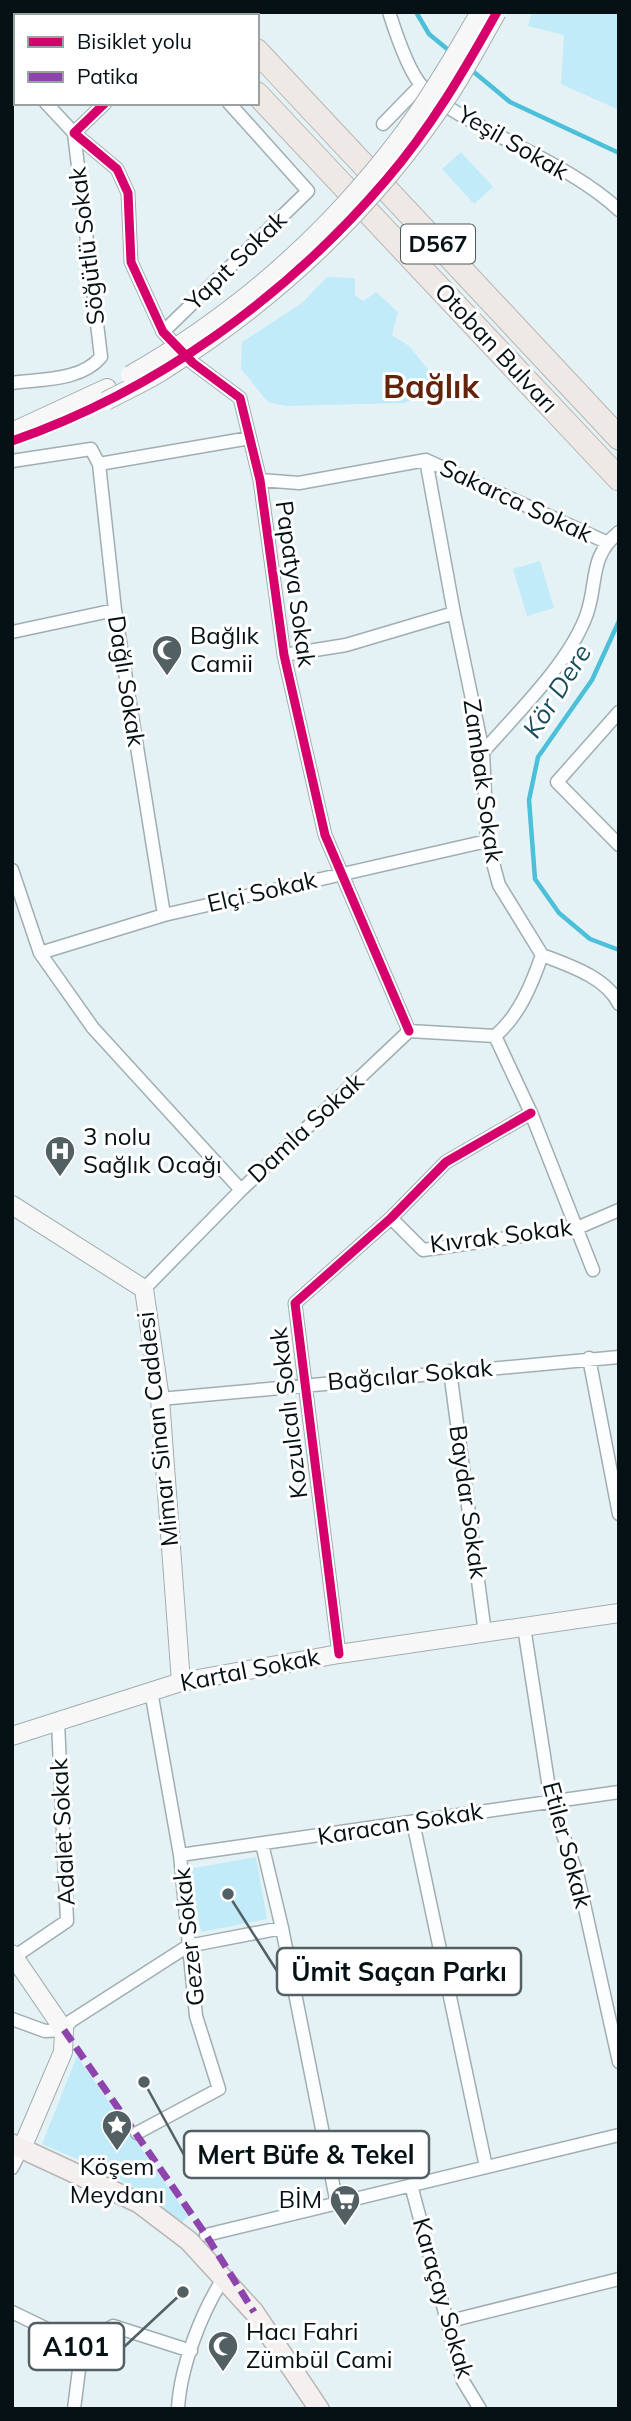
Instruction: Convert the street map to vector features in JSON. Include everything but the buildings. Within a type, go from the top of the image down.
[{"type":"highway","name":"Otoban Bulvarı","points":[[259,53],[619,438]]},
{"type":"highway","name":"Otoban Bulvarı","points":[[259,96],[619,479]]},
{"type":"main road","points":[[17,2146],[139,2203],[189,2241],[254,2312],[319,2409]]},
{"type":"street","name":"Yeşil Sokak","points":[[389,12],[397,37],[421,85],[460,116],[558,168],[603,195],[619,210]]},
{"type":"street","points":[[12,441],[106,395],[234,306],[304,247],[397,142],[426,102],[480,12]]},
{"type":"street","points":[[12,432],[165,370],[240,319],[313,258],[386,180],[419,138],[450,94],[497,12]]},
{"type":"street","points":[[383,124],[421,85]]},
{"type":"street","name":"Söğütlü Sokak","points":[[12,383],[77,374],[93,367],[101,357],[74,134],[49,105]]},
{"type":"street","points":[[74,134],[103,105]]},
{"type":"street","name":"Yapıt Sokak","points":[[163,332],[308,191],[231,105]]},
{"type":"street","name":"Papatya Sokak","points":[[74,134],[117,169],[128,193],[131,262],[163,332],[193,363],[240,398],[260,480],[284,654],[325,835],[409,1031]]},
{"type":"street","points":[[99,464],[250,438]]},
{"type":"street","name":"Dağlı Sokak","points":[[12,461],[91,449],[99,464],[115,610],[163,915]]},
{"type":"street","name":"Sakarca Sokak","points":[[260,480],[299,483],[426,460],[606,542]]},
{"type":"street","name":"Zambak Sokak","points":[[426,460],[483,752],[487,841],[499,885],[542,955]]},
{"type":"street","points":[[483,752],[563,658],[584,621],[592,596],[595,565],[606,542],[619,532]]},
{"type":"street","points":[[12,632],[115,610]]},
{"type":"street","points":[[284,654],[346,645],[454,613]]},
{"type":"street","points":[[619,712],[557,782],[619,845]]},
{"type":"street","name":"Elçi Sokak","points":[[40,953],[163,915],[487,841]]},
{"type":"street","points":[[12,870],[40,953],[93,1028],[241,1190]]},
{"type":"street","points":[[409,1031],[495,1036],[510,1024],[534,978],[542,955],[578,969],[602,985],[619,1004]]},
{"type":"street","name":"Damla Sokak","points":[[144,1289],[241,1190],[409,1031]]},
{"type":"street","points":[[495,1036],[531,1113],[593,1270]]},
{"type":"street","name":"Kozulcalı Sokak","points":[[339,1654],[295,1303],[391,1219],[446,1162],[531,1113]]},
{"type":"street","name":"Mimar Sinan Caddesi","points":[[12,1205],[144,1289],[160,1399],[181,1682]]},
{"type":"street","name":"Kıvrak Sokak","points":[[391,1219],[423,1250],[577,1228],[619,1210]]},
{"type":"street","name":"Bağcılar Sokak","points":[[160,1399],[619,1357]]},
{"type":"street","points":[[589,1358],[619,1514]]},
{"type":"street","name":"Baydar Sokak","points":[[450,1371],[485,1633]]},
{"type":"street","name":"Kartal Sokak","points":[[12,1736],[181,1682],[339,1654],[619,1613]]},
{"type":"street","name":"Etiler Sokak","points":[[524,1627],[551,1801],[578,1877],[619,2062]]},
{"type":"street","name":"Gezer Sokak","points":[[137,2133],[219,2090],[196,2016],[180,1855],[151,1691]]},
{"type":"street","name":"Adalet Sokak","points":[[13,1955],[67,1921],[58,1722]]},
{"type":"street","name":"Karacan Sokak","points":[[180,1855],[619,1792]]},
{"type":"street","points":[[413,1822],[486,2167]]},
{"type":"street","points":[[262,1844],[282,1928],[337,2204]]},
{"type":"street","points":[[12,2019],[45,2031],[64,2029],[71,2021],[188,1946],[282,1928]]},
{"type":"street","points":[[12,2168],[17,2146],[63,2052],[64,2029],[13,1955]]},
{"type":"street","points":[[206,2235],[619,2135]]},
{"type":"street","name":"Karaçay Sokak","points":[[411,2185],[463,2381],[480,2409]]},
{"type":"street","points":[[177,2409],[179,2387],[191,2351],[211,2297],[223,2279]]},
{"type":"street","points":[[446,2322],[619,2279]]},
{"type":"street","points":[[12,2312],[82,2346]]},
{"type":"street","points":[[74,2409],[82,2346],[113,2326],[191,2351]]},
{"type":"shaded area","points":[[532,12],[619,12],[619,110],[561,84],[564,35],[528,26]]},
{"type":"shaded area","points":[[461,152],[493,187],[474,204],[442,169]]},
{"type":"shaded area","points":[[327,277],[355,278],[355,295],[363,301],[376,292],[398,312],[392,335],[409,346],[443,388],[404,403],[286,406],[268,402],[241,369],[242,342],[302,303]]},
{"type":"shaded area","points":[[540,561],[554,608],[527,616],[513,569]]},
{"type":"shaded area","points":[[256,1857],[267,1919],[201,1932],[189,1869]]},
{"type":"shaded area","points":[[77,2056],[188,2216],[182,2222],[112,2174],[42,2144]]},
{"type":"waterway","name":"Kör Dere","points":[[416,12],[429,34],[452,53]]},
{"type":"waterway","name":"Kör Dere","points":[[469,68],[510,102],[619,153]]},
{"type":"waterway","name":"Kör Dere","points":[[619,621],[592,680],[538,757],[529,800],[535,879],[559,913],[590,939],[619,950]]},
{"type":"marked path","points":[[64,2030],[206,2235],[254,2312]]},
{"type":"cycle path","points":[[12,441],[66,420],[168,367],[216,335],[306,263],[402,161],[446,99],[497,12]]},
{"type":"cycle path","points":[[103,105],[74,133],[117,169],[128,193],[131,262],[163,332],[193,363],[240,398],[260,480],[284,655],[325,835],[409,1031]]},
{"type":"cycle path","points":[[339,1654],[295,1303],[391,1218],[446,1162],[531,1113]]},
{"type":"place","name":"Bağlık Camii","points":[[167,677]]},
{"type":"place","name":"3 nolu Sağlık Ocağı","points":[[60,1178]]},
{"type":"place","name":"Ümit Saçan Parkı","points":[[228,1894]]},
{"type":"place","name":"Mert Büfe & Tekel","points":[[144,2082]]},
{"type":"place","name":"Köşem Meydanı","points":[[117,2152]]},
{"type":"place","name":"BİM","points":[[345,2227]]},
{"type":"place","name":"A101","points":[[183,2292]]},
{"type":"place","name":"Hacı Fahri Zümbül Cami","points":[[223,2373]]},
{"type":"district","name":"Bağlık","points":[[431,387]]}]
